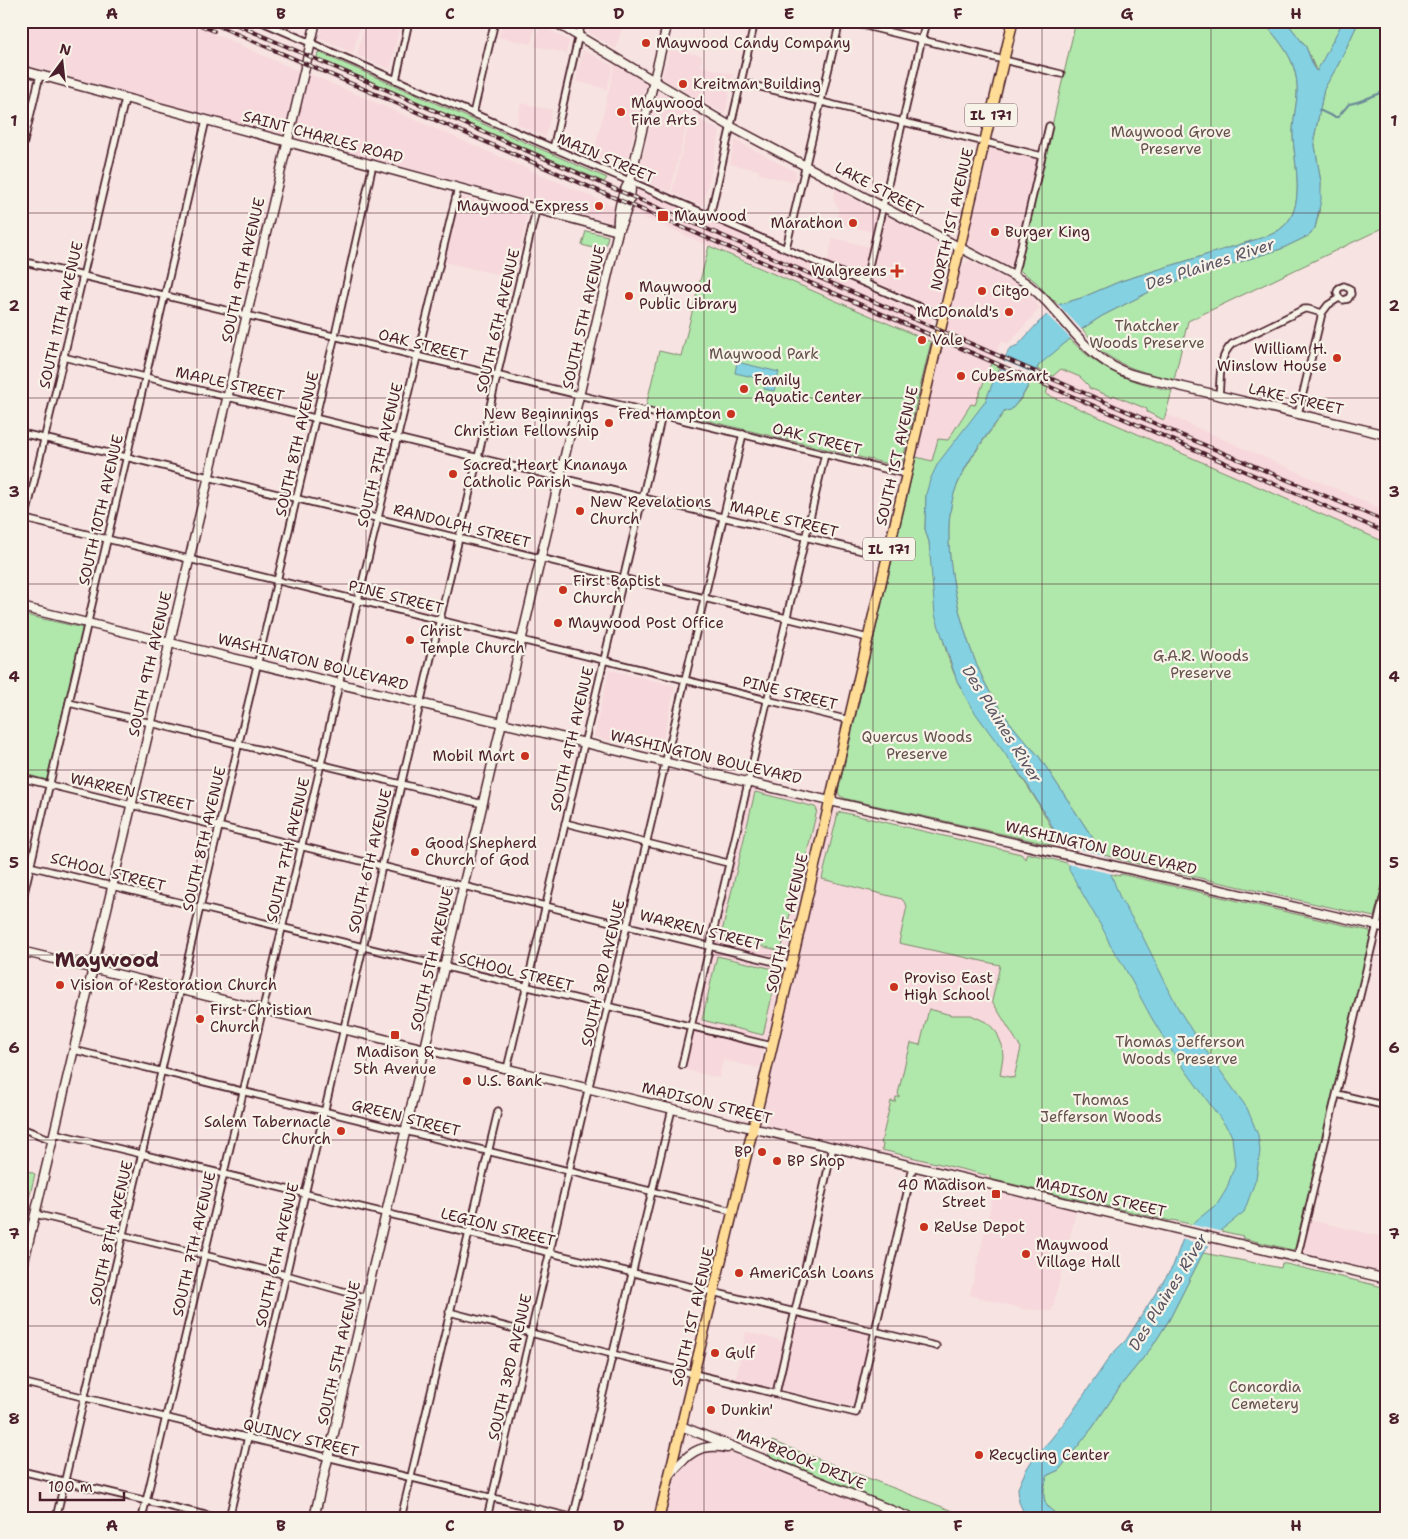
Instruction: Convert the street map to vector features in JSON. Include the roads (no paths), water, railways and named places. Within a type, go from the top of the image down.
[{"type":"main road","name":"NORTH 1ST AVENUE","points":[[939,335],[1013,21]]},
{"type":"main road","name":"SOUTH 1ST AVENUE","points":[[659,1518],[753,1128],[939,335]]},
{"type":"street","name":"MAIN STREET","points":[[260,21],[943,317]]},
{"type":"street","name":"SOUTH 9TH AVENUE","points":[[21,1274],[316,21]]},
{"type":"street","points":[[396,80],[409,21]]},
{"type":"street","points":[[473,114],[495,21]]},
{"type":"street","name":"LAKE STREET","points":[[553,21],[730,126],[1031,286],[1087,346],[1105,362],[1129,374],[1387,436]]},
{"type":"street","points":[[553,149],[582,21]]},
{"type":"street","name":"SOUTH 5TH AVENUE","points":[[314,1518],[618,231],[623,221],[626,198],[632,188],[630,181],[668,21]]},
{"type":"street","points":[[710,216],[754,21]]},
{"type":"street","points":[[786,248],[840,21]]},
{"type":"street","points":[[845,21],[1061,74]]},
{"type":"street","points":[[865,283],[926,21]]},
{"type":"street","name":"SAINT CHARLES ROAD","points":[[21,70],[618,231]]},
{"type":"street","points":[[21,154],[40,75]]},
{"type":"street","points":[[740,82],[1042,156]]},
{"type":"street","name":"SOUTH 11TH AVENUE","points":[[21,537],[125,98]]},
{"type":"street","name":"SOUTH 10TH AVENUE","points":[[21,906],[206,120]]},
{"type":"street","points":[[1014,276],[1049,126]]},
{"type":"street","name":"SOUTH 8TH AVENUE","points":[[56,1518],[316,418],[373,164]]},
{"type":"street","name":"SOUTH 7TH AVENUE","points":[[142,1518],[321,764],[358,600],[458,188]]},
{"type":"street","name":"SOUTH 6TH AVENUE","points":[[229,1518],[536,210]]},
{"type":"street","name":"OAK STREET","points":[[21,261],[246,313],[906,474]]},
{"type":"street","points":[[1298,414],[1322,313],[1328,305],[1339,298]]},
{"type":"street","points":[[1219,395],[1222,360],[1227,349],[1232,344],[1304,309],[1322,313]]},
{"type":"street","name":"MAPLE STREET","points":[[63,357],[887,557]]},
{"type":"street","name":"SOUTH 4TH AVENUE","points":[[507,1069],[662,415]]},
{"type":"street","name":"RANDOLPH STREET","points":[[21,433],[868,638]]},
{"type":"street","name":"SOUTH 3RD AVENUE","points":[[487,1518],[743,434]]},
{"type":"street","points":[[682,1065],[825,454]]},
{"type":"street","name":"PINE STREET","points":[[25,519],[849,720]]},
{"type":"street","name":"WASHINGTON BOULEVARD","points":[[21,607],[747,782],[1387,928]]},
{"type":"street","points":[[69,703],[483,804]]},
{"type":"street","name":"WARREN STREET","points":[[21,778],[790,966]]},
{"type":"street","points":[[565,823],[728,863]]},
{"type":"street","name":"SCHOOL STREET","points":[[21,864],[526,988],[772,1046]]},
{"type":"street","points":[[1297,1258],[1387,883]]},
{"type":"street","name":"MADISON STREET","points":[[21,951],[672,1109],[1387,1279]]},
{"type":"street","name":"GREEN STREET","points":[[74,1050],[732,1211]]},
{"type":"street","points":[[1337,1094],[1387,1106]]},
{"type":"street","points":[[574,1518],[631,1272],[672,1109]]},
{"type":"street","points":[[400,1518],[498,1111]]},
{"type":"street","name":"LEGION STREET","points":[[21,1128],[53,1137],[142,1154],[936,1346]]},
{"type":"street","points":[[776,1393],[832,1147]]},
{"type":"street","points":[[449,1312],[531,1334],[856,1413],[913,1166]]},
{"type":"street","points":[[35,1214],[286,1275],[367,1298]]},
{"type":"street","name":"QUINCY STREET","points":[[21,1382],[574,1518]]},
{"type":"street","name":"MAYBROOK DRIVE","points":[[681,1426],[911,1518]]},
{"type":"street","points":[[669,1476],[685,1457],[694,1451],[715,1446],[742,1450]]},
{"type":"street","points":[[21,1471],[218,1518]]},
{"type":"water","name":"Des Plaines River","points":[[1263,21],[1286,21],[1306,47],[1317,71],[1343,21],[1359,21],[1324,89],[1314,139],[1321,183],[1321,200],[1315,228],[1310,235],[1281,249],[1159,287],[1102,316],[1082,329],[1039,365],[1023,395],[1011,410],[1005,411],[984,439],[960,477],[950,510],[951,566],[956,596],[972,654],[983,679],[1004,714],[1038,755],[1104,855],[1120,898],[1142,935],[1178,1008],[1192,1031],[1247,1108],[1258,1135],[1260,1151],[1256,1179],[1244,1212],[1220,1231],[1203,1253],[1169,1320],[1152,1347],[1122,1384],[1093,1427],[1059,1470],[1048,1475],[1044,1489],[1045,1501],[1047,1506],[1065,1518],[1026,1518],[1019,1502],[1018,1488],[1026,1470],[1071,1414],[1111,1355],[1126,1340],[1173,1266],[1184,1236],[1192,1224],[1218,1203],[1226,1190],[1235,1165],[1230,1132],[1173,1053],[1151,1017],[1069,870],[1069,864],[1050,822],[1029,787],[971,707],[957,681],[935,615],[929,542],[925,529],[926,494],[938,463],[985,402],[1009,349],[1018,345],[1058,305],[1081,298],[1121,281],[1268,236],[1288,221],[1294,210],[1297,198],[1293,125],[1297,80],[1293,64],[1286,51]]},
{"type":"water","points":[[737,362],[779,372],[774,391],[764,389],[766,380],[735,373]]},
{"type":"waterway","points":[[1319,110],[1338,117],[1349,104],[1387,91]]},
{"type":"railway","points":[[191,21],[214,31]]},
{"type":"railway","points":[[207,21],[1387,533]]},
{"type":"railway","points":[[228,21],[1195,441],[1387,522]]},
{"type":"place","name":"Maywood Candy Company","points":[[646,43]]},
{"type":"place","name":"Kreitman Building","points":[[683,84]]},
{"type":"place","name":"Maywood Fine Arts","points":[[621,112]]},
{"type":"place","name":"Maywood Express","points":[[599,206]]},
{"type":"place","name":"Maywood","points":[[663,216]]},
{"type":"place","name":"Marathon","points":[[853,223]]},
{"type":"place","name":"Burger King","points":[[995,232]]},
{"type":"place","name":"Walgreens","points":[[897,271]]},
{"type":"place","name":"Citgo","points":[[982,291]]},
{"type":"place","name":"Maywood Public Library","points":[[629,296]]},
{"type":"place","name":"McDonald's","points":[[1009,312]]},
{"type":"place","name":"Vale","points":[[922,340]]},
{"type":"place","name":"William H. Winslow House","points":[[1337,358]]},
{"type":"place","name":"CubeSmart","points":[[961,376]]},
{"type":"place","name":"Family Aquatic Center","points":[[744,389]]},
{"type":"place","name":"Fred Hampton","points":[[731,414]]},
{"type":"place","name":"New Beginnings Christian Fellowship","points":[[609,423]]},
{"type":"place","name":"Sacred Heart Knanaya Catholic Parish","points":[[453,474]]},
{"type":"place","name":"New Revelations Church","points":[[580,511]]},
{"type":"place","name":"First Baptist Church","points":[[563,590]]},
{"type":"place","name":"Maywood Post Office","points":[[558,623]]},
{"type":"place","name":"Christ Temple Church","points":[[410,640]]},
{"type":"place","name":"Mobil Mart","points":[[525,756]]},
{"type":"place","name":"Good Shepherd Church of God","points":[[415,852]]},
{"type":"place","name":"Vision of Restoration Church","points":[[60,985]]},
{"type":"place","name":"Proviso East High School","points":[[894,987]]},
{"type":"place","name":"First Christian Church","points":[[200,1019]]},
{"type":"place","name":"Madison & 5th Avenue","points":[[395,1035]]},
{"type":"place","name":"U.S. Bank","points":[[467,1081]]},
{"type":"place","name":"Salem Tabernacle Church","points":[[341,1131]]},
{"type":"place","name":"BP","points":[[762,1152]]},
{"type":"place","name":"BP Shop","points":[[777,1161]]},
{"type":"place","name":"40 Madison Street","points":[[996,1194]]},
{"type":"place","name":"ReUse Depot","points":[[924,1227]]},
{"type":"place","name":"Maywood Village Hall","points":[[1026,1254]]},
{"type":"place","name":"AmeriCash Loans","points":[[739,1273]]},
{"type":"place","name":"Gulf","points":[[715,1353]]},
{"type":"place","name":"Dunkin'","points":[[711,1410]]},
{"type":"place","name":"Recycling Center","points":[[979,1455]]},
{"type":"district","name":"Maywood","points":[[107,960]]},
{"type":"park label","name":"Maywood Grove Preserve","points":[[1171,140]]},
{"type":"park label","name":"Thatcher Woods Preserve","points":[[1147,334]]},
{"type":"park label","name":"Maywood Park","points":[[764,354]]},
{"type":"park label","name":"G.A.R. Woods Preserve","points":[[1201,664]]},
{"type":"park label","name":"Quercus Woods Preserve","points":[[917,746]]},
{"type":"park label","name":"Thomas Jefferson Woods Preserve","points":[[1180,1050]]},
{"type":"park label","name":"Thomas Jefferson Woods","points":[[1101,1108]]},
{"type":"park label","name":"Concordia Cemetery","points":[[1265,1396]]}]
